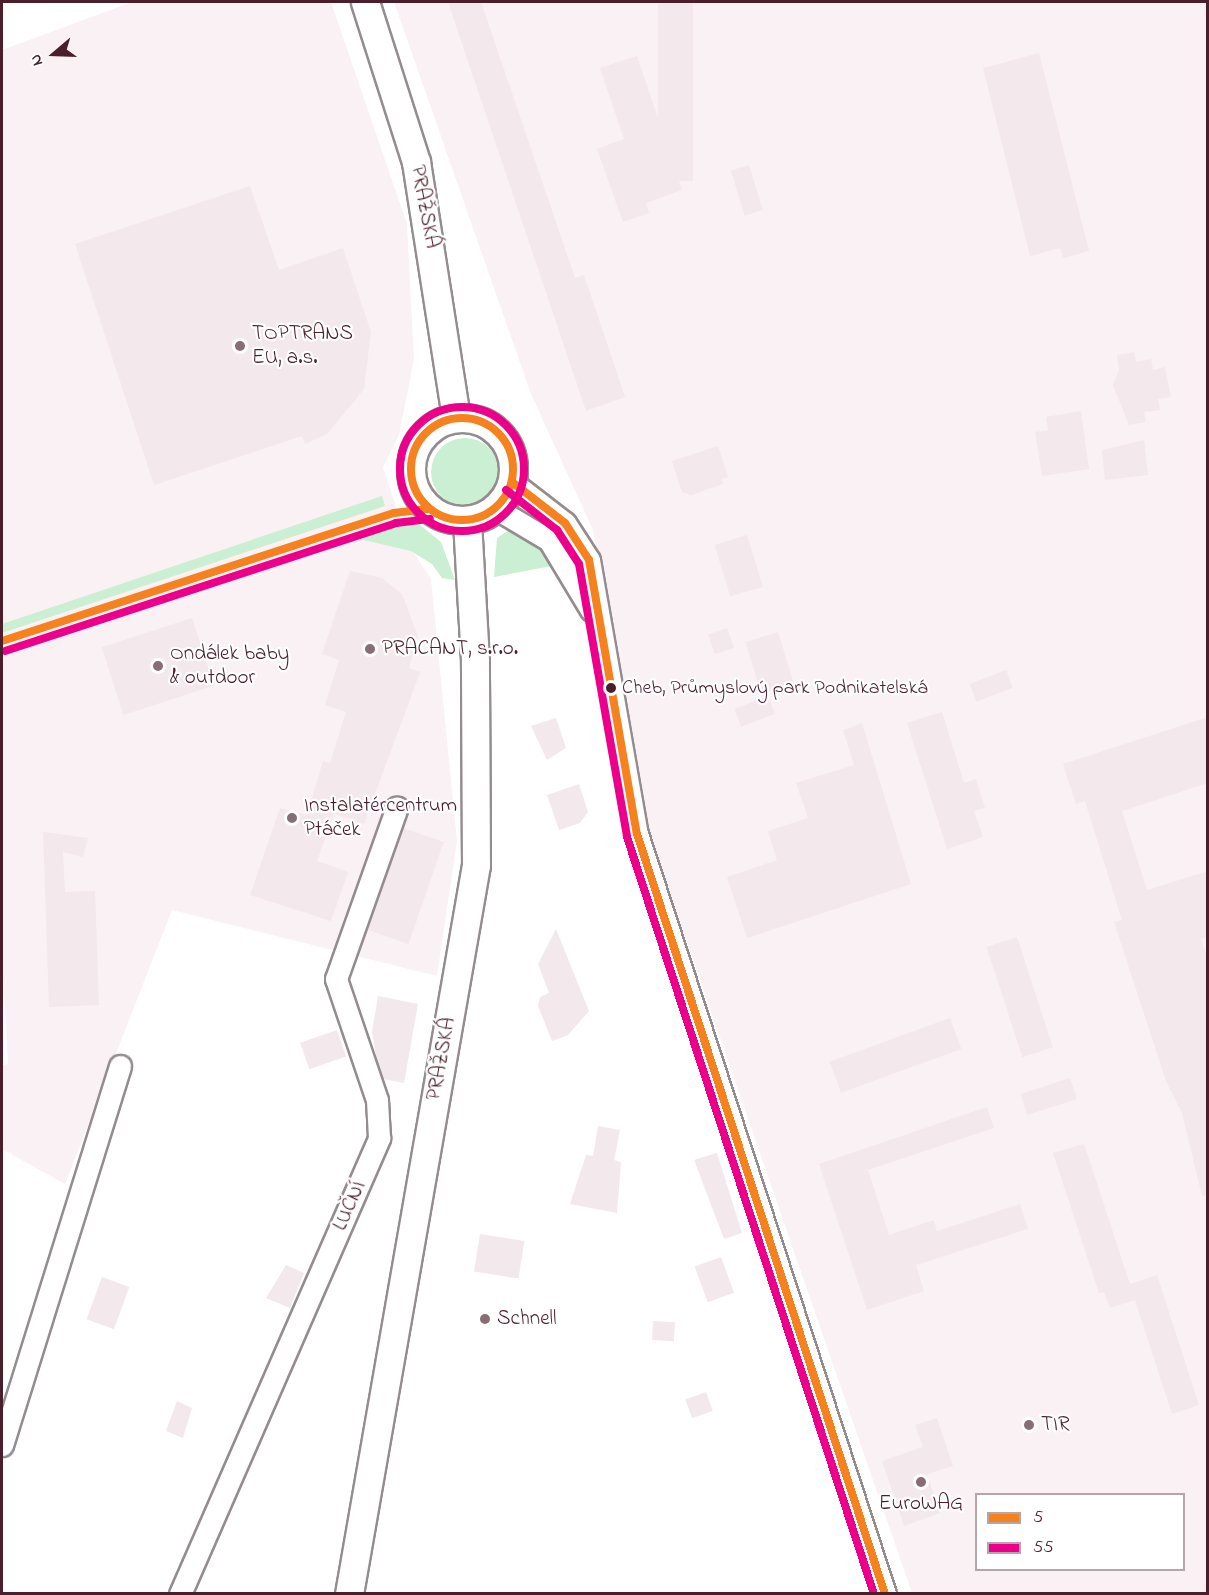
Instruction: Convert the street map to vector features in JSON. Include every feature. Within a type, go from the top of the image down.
[{"type":"main road","name":"PRAŽSKÁ","points":[[365,2],[416,162],[456,417]]},
{"type":"main road","points":[[456,417],[479,420],[498,432],[510,451],[512,482],[495,508],[467,520],[429,509],[411,477],[420,438],[456,417]]},
{"type":"main road","name":"PRAŽSKÁ","points":[[349,1593],[476,865],[475,660],[467,520]]},
{"type":"street","points":[[512,482],[560,518],[584,548],[637,834],[885,1593]]},
{"type":"street","points":[[495,508],[549,540],[584,593],[603,641]]},
{"type":"street","name":"LUČNÍ","points":[[180,1593],[379,1138],[377,1100],[336,979],[397,807]]},
{"type":"street","points":[[2,1445],[120,1066]]},
{"type":"shaded area","points":[[132,2],[331,2],[407,224],[414,359],[399,435],[383,467],[408,544],[431,579],[457,841],[437,976],[172,910],[65,1184],[2,1149],[2,1066],[8,1064],[2,954],[2,50]]},
{"type":"shaded area","points":[[394,2],[1207,2],[1207,1593],[912,1593],[651,838],[593,530],[531,394]]},
{"type":"green space","points":[[465,438],[478,441],[489,448],[496,459],[499,472],[496,485],[489,496],[478,503],[465,506],[452,503],[441,496],[434,485],[431,472],[434,459],[441,448],[452,441]]},
{"type":"green space","points":[[382,496],[385,506],[2,633],[2,624]]},
{"type":"green space","points":[[414,520],[441,542],[455,580],[442,578],[432,564],[411,551],[346,536]]},
{"type":"green space","points":[[509,530],[542,545],[557,565],[494,577],[497,538]]},
{"type":"building","points":[[448,2],[481,2],[575,278],[584,275],[625,397],[586,411]]},
{"type":"building","points":[[658,2],[693,2],[693,181],[658,181]]},
{"type":"building","points":[[1039,53],[1089,251],[1063,258],[1060,248],[1030,256],[983,68]]},
{"type":"building","points":[[637,56],[682,190],[646,203],[649,213],[623,222],[597,149],[624,139],[600,68]]},
{"type":"building","points":[[749,165],[763,210],[745,216],[731,171]]},
{"type":"building","name":"TOPTRANS EU, a.s.","points":[[250,186],[279,270],[343,248],[371,332],[364,389],[327,434],[305,444],[302,436],[154,485],[75,244]]},
{"type":"building","points":[[1134,352],[1136,362],[1151,359],[1153,370],[1165,367],[1171,397],[1158,399],[1160,410],[1144,412],[1146,422],[1129,425],[1113,385],[1119,370],[1117,355]]},
{"type":"building","points":[[1081,411],[1089,469],[1042,476],[1035,432],[1048,430],[1046,417]]},
{"type":"building","points":[[1144,440],[1148,475],[1105,480],[1102,450]]},
{"type":"building","points":[[718,446],[728,477],[721,479],[723,484],[691,495],[682,492],[672,461]]},
{"type":"building","points":[[747,535],[763,587],[730,597],[714,545]]},
{"type":"building","points":[[350,571],[382,578],[402,594],[418,637],[409,668],[420,672],[364,824],[334,814],[317,861],[348,872],[331,921],[250,895],[280,808],[307,815],[323,761],[330,763],[346,712],[325,705],[339,660],[322,654]]},
{"type":"building","name":"Ondálek baby & outdoor","points":[[192,618],[214,686],[124,715],[102,647]]},
{"type":"building","points":[[727,628],[734,648],[715,654],[708,635]]},
{"type":"building","points":[[778,632],[794,684],[761,694],[745,642]]},
{"type":"building","points":[[1006,670],[1013,688],[976,702],[970,684]]},
{"type":"building","points":[[768,696],[775,714],[741,727],[734,709]]},
{"type":"building","points":[[942,712],[964,783],[976,779],[985,808],[974,811],[983,837],[947,849],[907,723]]},
{"type":"building","points":[[1208,717],[1208,783],[1122,811],[1147,890],[1208,871],[1208,937],[1201,939],[1208,959],[1208,1195],[1202,1196],[1182,1113],[1166,1081],[1114,922],[1122,920],[1085,801],[1076,804],[1063,764]]},
{"type":"building","points":[[556,718],[566,748],[547,760],[531,726]]},
{"type":"building","points":[[862,723],[911,884],[747,938],[727,877],[777,860],[768,831],[808,818],[796,783],[854,765],[843,730]]},
{"type":"building","points":[[579,784],[588,812],[580,823],[559,830],[547,795]]},
{"type":"building","points":[[403,828],[444,842],[408,944],[368,930]]},
{"type":"building","points":[[43,832],[88,838],[83,857],[63,852],[65,892],[95,891],[99,1005],[49,1007]]},
{"type":"building","points":[[556,929],[589,1011],[568,1035],[552,1041],[538,1006],[540,997],[549,993],[538,964]]},
{"type":"building","points":[[1017,937],[1053,1047],[1022,1057],[987,947]]},
{"type":"building","points":[[378,996],[418,1004],[404,1083],[383,1079],[377,1061],[372,1032]]},
{"type":"building","points":[[950,1018],[961,1049],[841,1093],[830,1062]]},
{"type":"building","points":[[337,1030],[346,1056],[309,1069],[300,1043]]},
{"type":"building","points":[[1070,1078],[1077,1099],[1027,1115],[1021,1094]]},
{"type":"building","points":[[987,1107],[994,1128],[868,1170],[889,1235],[934,1220],[937,1231],[1020,1204],[1028,1229],[916,1265],[924,1291],[867,1310],[819,1164]]},
{"type":"building","points":[[598,1126],[620,1130],[614,1160],[621,1162],[617,1213],[570,1204],[586,1155],[593,1156]]},
{"type":"building","points":[[1084,1144],[1130,1284],[1157,1275],[1199,1405],[1172,1414],[1135,1300],[1110,1308],[1104,1292],[1099,1293],[1053,1153]]},
{"type":"building","points":[[717,1153],[742,1233],[724,1239],[694,1160]]},
{"type":"building","points":[[480,1234],[524,1241],[519,1279],[474,1272]]},
{"type":"building","points":[[721,1257],[734,1293],[708,1302],[695,1267]]},
{"type":"building","points":[[286,1265],[304,1273],[290,1308],[266,1298]]},
{"type":"building","points":[[102,1277],[129,1287],[114,1329],[87,1319]]},
{"type":"building","points":[[653,1321],[675,1322],[674,1341],[652,1340]]},
{"type":"building","points":[[706,1392],[713,1411],[692,1418],[685,1400]]},
{"type":"building","points":[[177,1401],[192,1408],[183,1438],[166,1431]]},
{"type":"building","points":[[937,1418],[953,1466],[927,1474],[940,1513],[904,1526],[882,1461],[923,1447],[915,1425]]},
{"type":"transit line","name":"55","points":[[462,407],[486,412],[506,425],[519,445],[524,469],[519,493],[506,513],[486,526],[462,531],[438,526],[418,513],[405,493],[400,469],[405,445],[418,425],[438,412],[462,407]]},
{"type":"transit line","name":"5","points":[[462,418],[491,426],[505,440],[513,469],[505,498],[491,512],[462,520],[433,512],[419,498],[411,469],[419,440],[433,426],[462,418]]},
{"type":"transit line","name":"5","points":[[512,482],[565,523],[589,560],[637,834],[885,1594]]},
{"type":"transit line","name":"55","points":[[506,490],[557,530],[579,564],[627,837],[874,1594]]},
{"type":"transit line","name":"5","points":[[2,641],[394,513],[429,509]]},
{"type":"transit line","name":"55","points":[[5,651],[396,523],[430,519]]},
{"type":"place","name":"TOPTRANS EU, a.s.","points":[[240,346]]},
{"type":"place","name":"PRACANT, s.r.o.","points":[[370,649]]},
{"type":"place","name":"Ondálek baby & outdoor","points":[[158,666]]},
{"type":"place","name":"Cheb, Průmyslový park Podnikatelská","points":[[611,688]]},
{"type":"place","name":"Instalatércentrum Ptáček","points":[[292,818]]},
{"type":"place","name":"Schnell","points":[[485,1319]]},
{"type":"place","name":"TIR","points":[[1029,1425]]},
{"type":"place","name":"EuroWAG","points":[[921,1482]]}]
